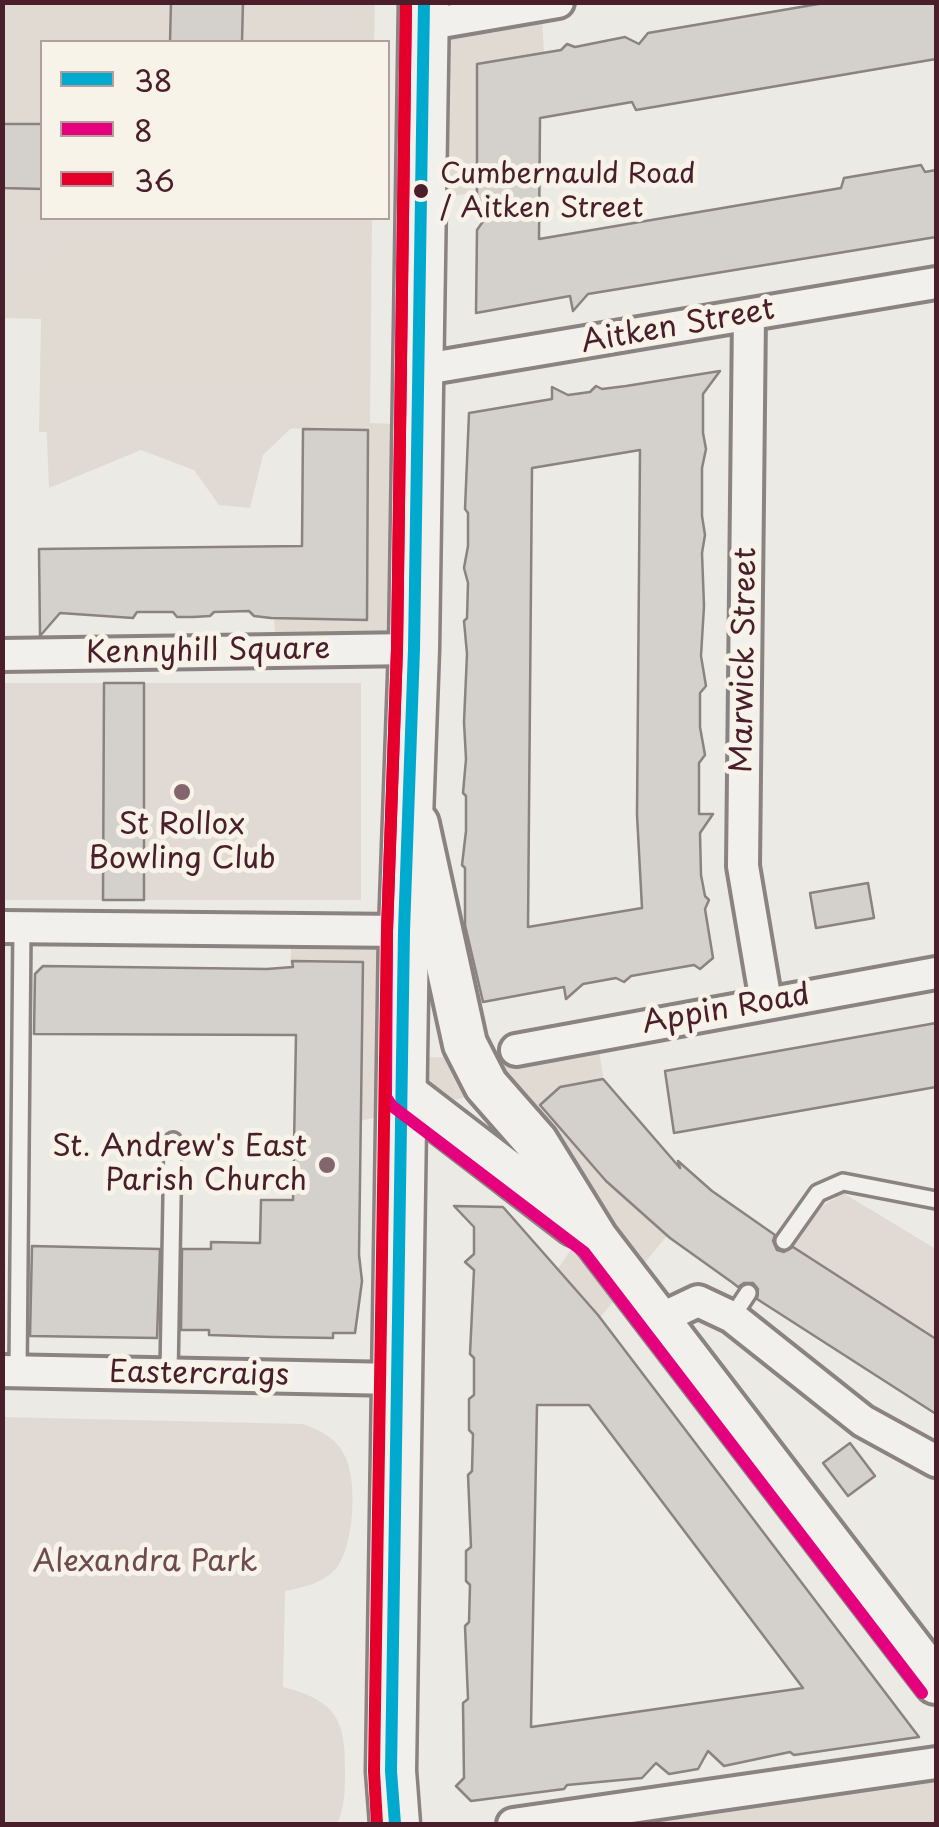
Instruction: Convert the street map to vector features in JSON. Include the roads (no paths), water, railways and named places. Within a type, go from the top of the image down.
[{"type":"main road","points":[[395,1824],[391,1772],[396,1379],[404,931],[414,649],[424,14]]},
{"type":"main road","points":[[409,786],[465,1044],[486,1084],[536,1142],[596,1239],[936,1682]]},
{"type":"main road","points":[[402,1092],[596,1239]]},
{"type":"street","points":[[424,14],[558,2]]},
{"type":"street","name":"Aitken Street","points":[[419,370],[936,282]]},
{"type":"street","name":"Marwick Street","points":[[748,315],[743,866],[766,1002]]},
{"type":"street","name":"Kennyhill Square","points":[[2,655],[414,649]]},
{"type":"street","points":[[12,927],[404,931]]},
{"type":"street","name":"Appin Road","points":[[516,1050],[936,973]]},
{"type":"street","points":[[658,1320],[698,1302],[740,1305],[863,1421],[936,1461]]},
{"type":"street","name":"Eastercraigs","points":[[10,1371],[396,1379]]},
{"type":"street","points":[[513,1824],[936,1763]]},
{"type":"lane","points":[[10,1371],[12,927]]},
{"type":"lane","points":[[169,1374],[173,1141]]},
{"type":"lane","points":[[784,1241],[818,1193],[843,1182],[936,1200]]},
{"type":"place","name":"Cumbernauld Road / Aitken Street","points":[[421,191]]},
{"type":"place","name":"St Rollox Bowling Club","points":[[182,792]]},
{"type":"place","name":"St. Andrew's East Parish Church","points":[[327,1165]]},
{"type":"park label","name":"Alexandra Park","points":[[145,1563]]}]
